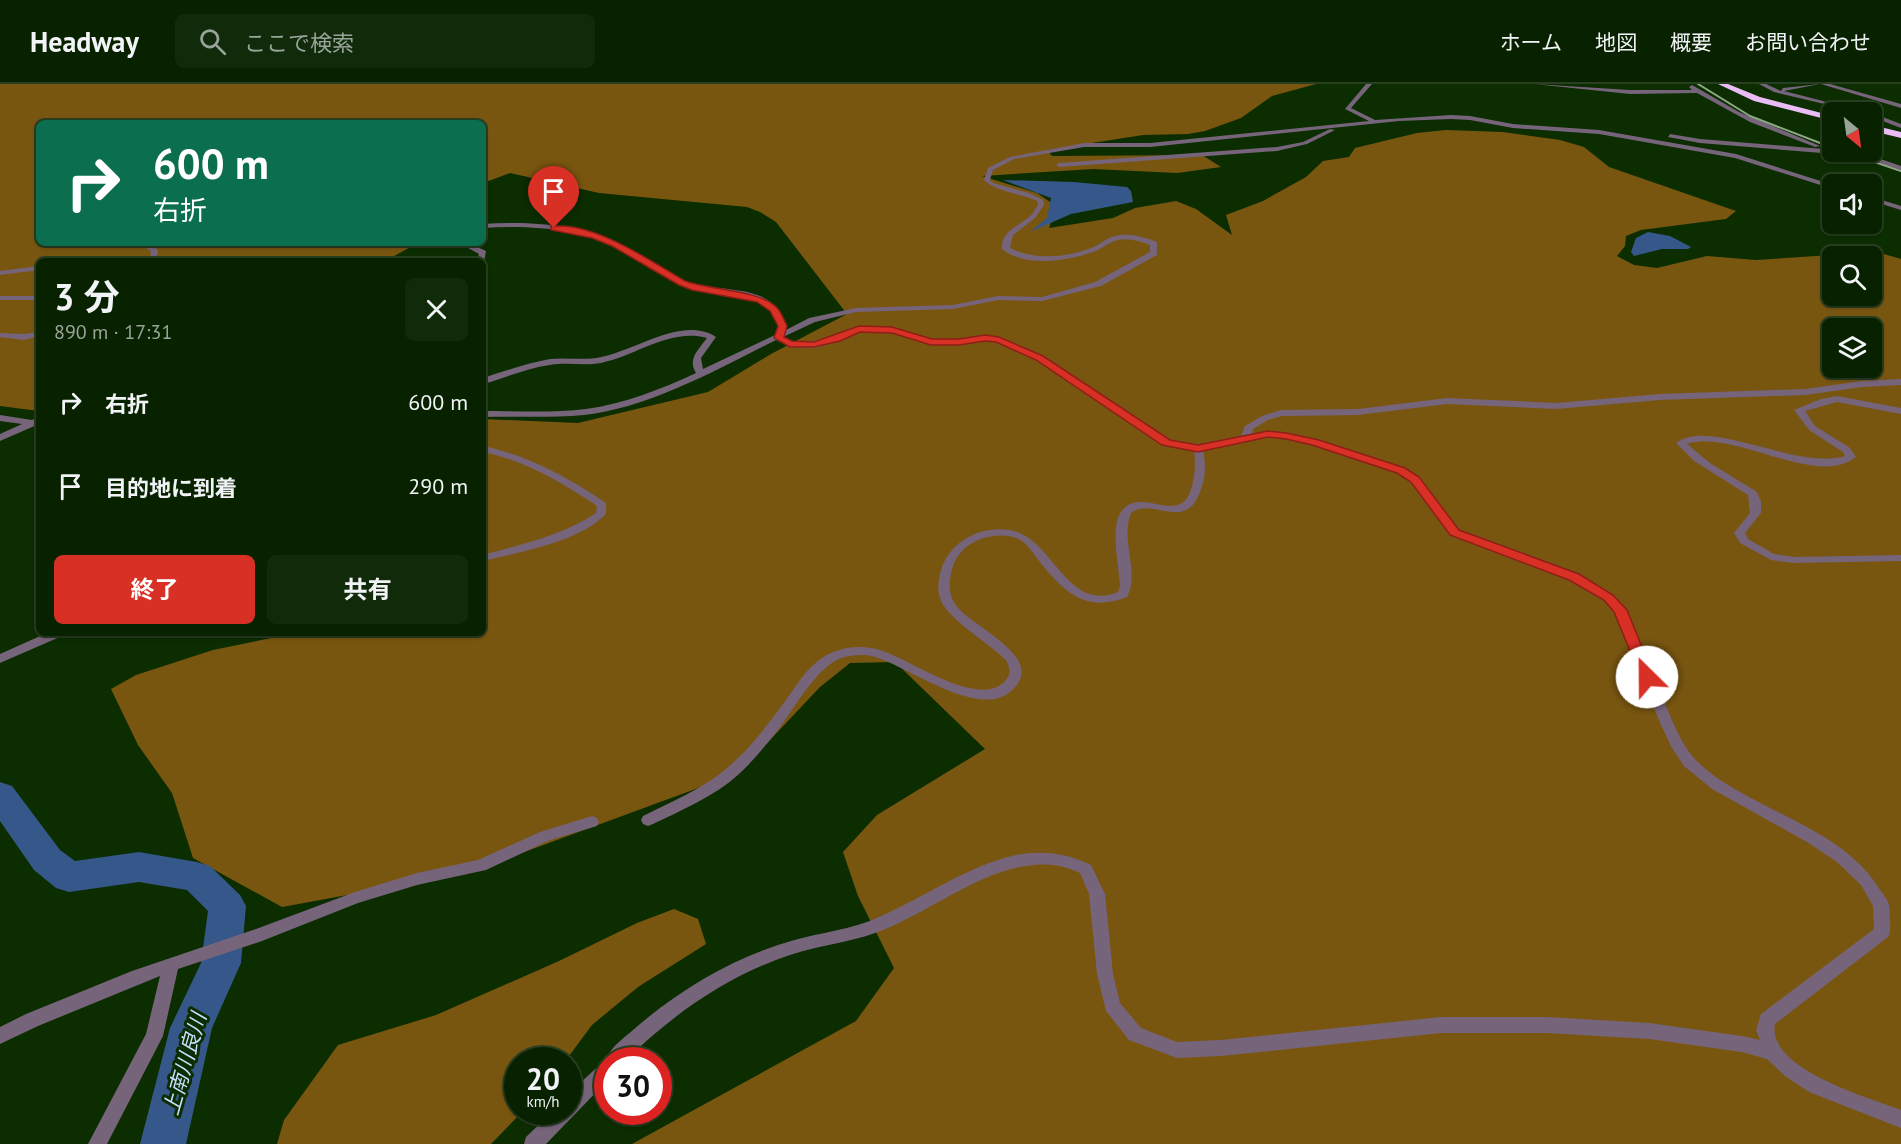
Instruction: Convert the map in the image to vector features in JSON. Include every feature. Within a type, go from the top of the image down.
[{"type":"highway","points":[[1722,84],[1764,102],[1822,116]]},
{"type":"highway","points":[[1882,130],[1901,135]]},
{"type":"street","points":[[1369,84],[1348,109],[1376,122]]},
{"type":"street","points":[[1537,84],[1630,92],[1698,91]]},
{"type":"street","points":[[1689,84],[1736,114],[1784,135],[1822,148]]},
{"type":"street","points":[[1762,84],[1776,91],[1822,102]]},
{"type":"street","points":[[1776,91],[1817,84]]},
{"type":"street","points":[[1824,84],[1901,106]]},
{"type":"street","points":[[486,414],[585,412],[645,396],[682,383],[812,320],[856,310],[953,307],[998,298],[1042,299],[1098,284],[1154,254],[1154,244],[1141,239],[1122,237],[1095,249],[1058,257],[1035,257],[1010,251],[1005,245],[1012,231],[1035,216],[1041,205],[1040,200],[991,184],[987,180],[990,169],[1012,158],[1084,144],[1150,145],[1435,117],[1470,118],[1513,126],[1658,135],[1700,141],[1822,151]]},
{"type":"street","points":[[1882,119],[1890,122]]},
{"type":"street","points":[[1882,122],[1901,124]]},
{"type":"street","points":[[1059,165],[1277,148],[1305,143],[1341,126]]},
{"type":"street","points":[[1609,133],[1736,156],[1822,183]]},
{"type":"street","points":[[1866,162],[1901,173]]},
{"type":"street","points":[[1882,162],[1901,168]]},
{"type":"street","points":[[1882,202],[1901,208]]},
{"type":"street","points":[[486,226],[526,224],[594,236],[615,244],[682,283],[695,288],[760,300],[774,309],[783,326],[778,338]]},
{"type":"street","points":[[148,246],[155,252],[154,258]]},
{"type":"street","points":[[469,246],[483,253],[482,258]]},
{"type":"street","points":[[0,273],[36,268]]},
{"type":"street","points":[[0,298],[36,297]]},
{"type":"street","points":[[778,338],[790,344],[814,345],[837,339],[859,329],[892,330],[931,342],[959,342],[985,338],[999,340],[1040,358],[1098,395],[1159,440],[1175,446],[1198,448],[1268,434],[1315,443],[1401,471],[1415,480],[1455,532],[1574,577],[1609,597],[1620,610],[1675,742],[1696,769],[1723,789],[1822,840],[1856,863],[1883,897],[1887,920],[1882,932],[1767,1020],[1765,1030],[1772,1052],[1791,1070],[1815,1086],[1901,1119]]},
{"type":"street","points":[[486,380],[552,362],[599,360],[622,355],[663,338],[694,332],[712,338],[697,358],[697,368],[701,373]]},
{"type":"street","points":[[0,335],[21,337],[36,334]]},
{"type":"street","points":[[1246,438],[1248,428],[1265,418],[1298,412],[1358,412],[1448,400],[1556,406],[1660,397],[1805,392],[1901,381]]},
{"type":"street","points":[[1901,411],[1837,399],[1799,410],[1812,428],[1847,450],[1851,457],[1842,463],[1812,462],[1706,438],[1689,438],[1681,443],[1688,452],[1713,470],[1753,494],[1758,507],[1755,518],[1739,533],[1744,541],[1771,557],[1794,560],[1901,558]]},
{"type":"street","points":[[0,418],[36,421]]},
{"type":"street","points":[[0,438],[36,421]]},
{"type":"street","points":[[648,820],[701,793],[732,772],[771,729],[822,663],[837,655],[860,651],[877,652],[902,662],[941,684],[961,690],[982,694],[1004,690],[1014,681],[1018,671],[1016,662],[964,623],[951,609],[944,594],[947,567],[953,553],[962,545],[993,533],[1019,534],[1065,582],[1082,596],[1105,602],[1115,599],[1123,594],[1126,586],[1122,532],[1125,512],[1131,507],[1150,506],[1174,510],[1195,499],[1202,465],[1198,448]]},
{"type":"street","points":[[486,450],[513,456],[586,492],[602,505],[601,514],[584,527],[566,536],[486,557]]},
{"type":"street","points":[[0,659],[51,636]]},
{"type":"street","points":[[0,1036],[132,978],[171,966],[355,898],[417,879],[481,867],[545,836],[592,822]]},
{"type":"street","points":[[627,1047],[708,984],[783,951],[864,931],[961,881],[1013,863],[1045,857],[1066,860],[1086,869],[1097,894],[1105,974],[1112,1006],[1135,1034],[1177,1050],[1221,1048],[1442,1025],[1547,1025],[1649,1031],[1735,1043],[1772,1052]]},
{"type":"street","points":[[97,1144],[154,1036],[171,966]]},
{"type":"street","points":[[582,1093],[594,1081]]},
{"type":"street","points":[[533,1144],[552,1125]]},
{"type":"shaded area","points":[[0,84],[1316,84],[1272,96],[1241,118],[1205,131],[1188,134],[1143,135],[1047,150],[1052,156],[1202,155],[1221,167],[1177,173],[1093,169],[982,176],[1037,193],[1056,206],[1049,228],[1113,218],[1135,208],[1176,201],[1196,209],[1232,235],[1226,215],[1263,201],[1306,177],[1323,161],[1349,157],[1355,148],[1417,133],[1446,130],[1503,132],[1560,140],[1584,147],[1609,167],[1736,211],[1726,219],[1641,230],[1626,236],[1625,246],[1617,256],[1634,265],[1657,268],[1707,256],[1756,260],[1822,256],[1822,306],[1882,306],[1882,253],[1901,259],[1901,1144],[632,1144],[667,1125],[672,1125],[672,1122],[856,1021],[894,968],[858,896],[843,852],[877,815],[985,749],[895,662],[850,663],[820,687],[739,773],[467,873],[282,907],[193,858],[172,793],[138,745],[111,689],[136,675],[213,650],[281,636],[486,636],[486,419],[578,423],[708,392],[771,354],[847,314],[776,222],[747,207],[599,193],[510,173],[486,182],[486,120],[36,120],[36,246],[412,246],[390,258],[36,258],[36,411],[0,406]]},
{"type":"shaded area","points":[[674,909],[698,919],[706,944],[638,987],[592,1025],[576,1047],[504,1047],[504,1125],[509,1125],[491,1144],[277,1144],[284,1120],[338,1045],[436,1015],[559,961],[637,923]]},
{"type":"water","points":[[1003,180],[1074,182],[1127,187],[1131,191],[1133,202],[1071,214],[1030,232],[1047,218],[1051,198]]},
{"type":"water","points":[[1648,232],[1670,236],[1691,247],[1662,249],[1634,256],[1631,252],[1636,238]]},
{"type":"waterway","name":"上南川良川","points":[[0,795],[47,860],[69,877],[139,867],[197,877],[227,906],[221,963],[191,1028],[163,1144]]},
{"type":"railway","points":[[1698,84],[1750,116],[1822,144]]},
{"type":"railway","points":[[1874,162],[1901,171]]},
{"type":"route","points":[[554,228],[594,236],[615,244],[682,283],[695,288],[760,300],[774,309],[783,326],[778,338],[790,344],[814,345],[837,339],[859,329],[892,330],[931,342],[959,342],[985,338],[999,340],[1040,358],[1166,443],[1198,448],[1251,436],[1268,434],[1286,436],[1401,471],[1415,480],[1448,526],[1463,537],[1574,577],[1609,597],[1620,610],[1647,677]]}]
